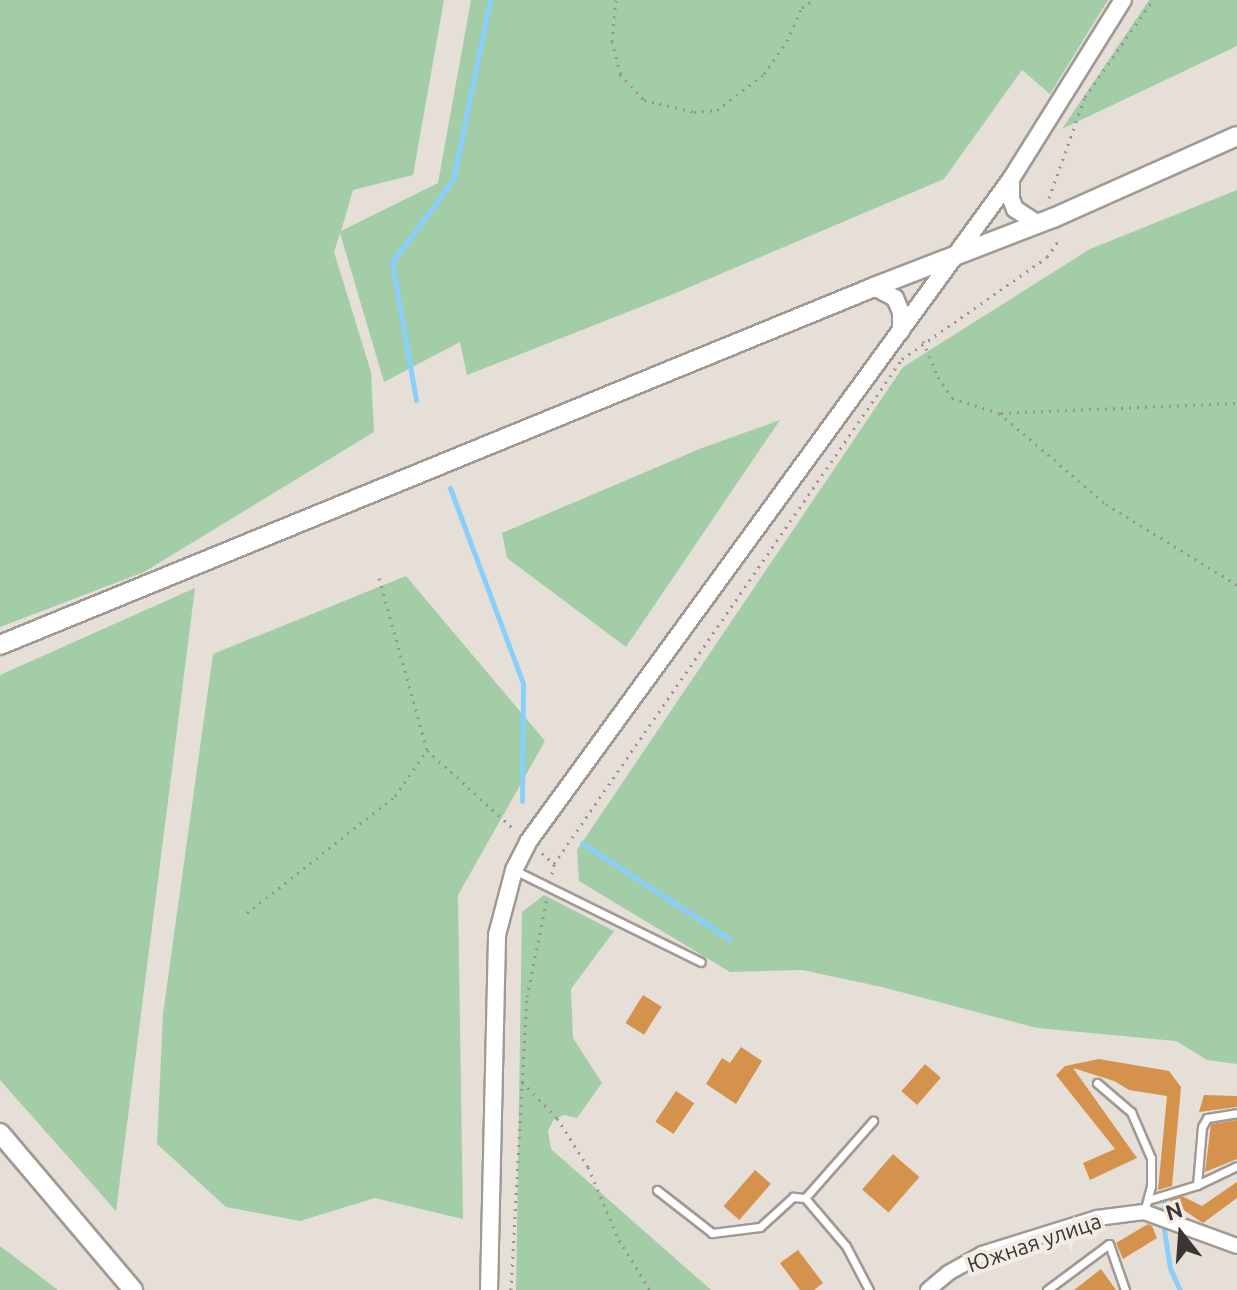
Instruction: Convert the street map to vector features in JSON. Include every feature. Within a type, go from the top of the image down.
[{"type":"main road","points":[[0,645],[874,287],[1038,224],[1237,136]]},
{"type":"main road","points":[[0,1133],[133,1290]]},
{"type":"street","points":[[489,1290],[497,935],[514,870],[528,842],[1011,179],[1123,0]]},
{"type":"street","points":[[1011,179],[1011,199],[1015,209],[1038,224]]},
{"type":"street","points":[[874,287],[890,293],[898,304],[901,332]]},
{"type":"street","name":"Южная улица","points":[[928,1290],[948,1273],[982,1254],[1146,1206],[1237,1246]]},
{"type":"lane","points":[[514,870],[701,962]]},
{"type":"lane","points":[[1097,1083],[1131,1112],[1151,1158],[1146,1206],[1237,1166]]},
{"type":"lane","points":[[1197,1185],[1202,1127],[1207,1118],[1237,1113]]},
{"type":"lane","points":[[805,1198],[873,1121]]},
{"type":"lane","points":[[657,1190],[712,1233],[760,1227],[793,1197],[805,1198],[846,1246],[869,1290]]},
{"type":"lane","points":[[1047,1290],[1109,1244],[1125,1290]]},
{"type":"path","points":[[616,0],[612,41],[620,74],[644,100],[694,112],[717,110],[764,74],[787,41],[802,8],[813,0]]},
{"type":"path","points":[[1049,198],[1085,97],[1153,0]]},
{"type":"path","points":[[511,1290],[527,997],[554,864],[902,359],[923,341],[1047,257],[1058,241]]},
{"type":"path","points":[[923,341],[938,377],[952,398],[999,413],[1237,403]]},
{"type":"path","points":[[999,413],[1106,504],[1237,585]]},
{"type":"path","points":[[379,578],[427,750],[554,864]]},
{"type":"path","points":[[247,913],[395,796],[427,750]]},
{"type":"path","points":[[522,1082],[557,1118],[588,1167],[619,1240],[650,1290]]},
{"type":"green space","points":[[0,0],[444,0],[413,175],[353,190],[341,231],[438,183],[471,0],[1108,0],[1050,94],[1022,70],[944,179],[671,295],[467,375],[460,342],[384,382],[340,233],[334,252],[371,372],[374,432],[144,572],[0,627]]},
{"type":"green space","points":[[1149,0],[1237,0],[1237,46],[1062,129]]},
{"type":"green space","points":[[1237,190],[1237,1064],[1207,1060],[1176,1041],[1037,1028],[882,987],[802,970],[730,972],[579,881],[577,850],[903,367],[1090,249]]},
{"type":"green space","points":[[780,420],[626,647],[507,558],[502,533],[702,448]]},
{"type":"green space","points":[[406,576],[545,741],[458,895],[463,1219],[375,1198],[300,1221],[226,1207],[157,1144],[163,1014],[213,654]]},
{"type":"green space","points":[[195,588],[116,1211],[0,1080],[0,675]]},
{"type":"green space","points":[[544,895],[614,931],[571,989],[573,1038],[602,1083],[577,1118],[564,1115],[554,1119],[548,1131],[551,1149],[711,1290],[516,1290],[522,912]]},
{"type":"green space","points":[[0,1246],[58,1290],[0,1290]]},
{"type":"building","points":[[643,995],[662,1007],[644,1035],[626,1023]]},
{"type":"building","points":[[741,1047],[762,1061],[736,1104],[706,1084],[722,1058],[730,1063]]},
{"type":"building","points":[[1099,1059],[1169,1071],[1181,1087],[1172,1186],[1158,1190],[1167,1096],[1129,1090],[1114,1081],[1073,1068],[1137,1158],[1090,1180],[1083,1163],[1115,1149],[1056,1075],[1065,1066]]},
{"type":"building","points":[[925,1064],[941,1078],[917,1105],[901,1091]]},
{"type":"building","points":[[676,1091],[694,1103],[674,1134],[655,1122]]},
{"type":"building","points":[[1204,1095],[1237,1096],[1237,1107],[1199,1112]]},
{"type":"building","points":[[1237,1120],[1237,1159],[1205,1172],[1211,1124]]},
{"type":"building","points":[[893,1154],[919,1177],[889,1212],[862,1189]]},
{"type":"building","points":[[755,1170],[771,1184],[739,1220],[724,1206]]},
{"type":"building","points":[[1237,1182],[1237,1198],[1203,1223],[1169,1200],[1182,1196],[1202,1206]]},
{"type":"building","points":[[1148,1224],[1157,1238],[1123,1259],[1116,1243]]},
{"type":"building","points":[[798,1250],[823,1283],[814,1290],[800,1290],[780,1263]]},
{"type":"building","points":[[1101,1269],[1116,1290],[1074,1290]]},
{"type":"waterway","points":[[416,400],[392,262],[453,180],[490,0]]},
{"type":"waterway","points":[[450,488],[523,683],[522,801]]},
{"type":"waterway","points":[[582,843],[730,939]]},
{"type":"waterway","points":[[1164,1200],[1164,1211]]},
{"type":"waterway","points":[[1164,1230],[1170,1268],[1180,1290]]}]
